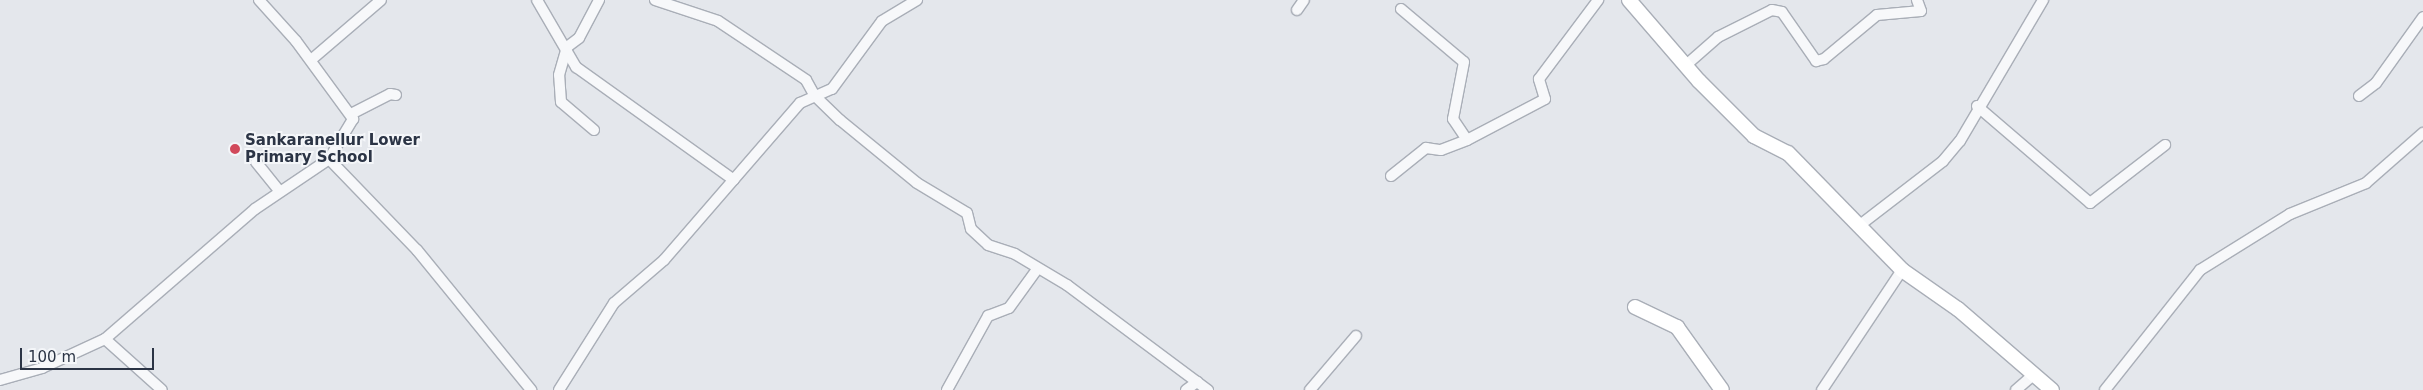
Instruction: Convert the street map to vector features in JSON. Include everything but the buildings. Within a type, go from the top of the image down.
[{"type":"main road","points":[[1629,0],[1684,66],[1754,136],[1788,153],[1902,270],[1958,309],[2052,390]]},
{"type":"main road","points":[[1635,307],[1677,327],[1722,390]]},
{"type":"street","points":[[311,60],[381,0]]},
{"type":"street","points":[[537,0],[566,46],[576,66],[734,180]]},
{"type":"street","points":[[594,130],[560,102],[559,75],[566,46],[579,38],[599,0]]},
{"type":"street","points":[[655,0],[730,28],[806,80],[815,96],[918,183],[967,213],[971,229],[988,245],[1038,268],[1208,390]]},
{"type":"street","points":[[559,390],[614,303],[664,260],[800,103],[832,89],[882,21],[917,0]]},
{"type":"street","points":[[1297,10],[1304,0]]},
{"type":"street","points":[[1391,176],[1426,148],[1442,150],[1467,140],[1545,99],[1539,79],[1598,0]]},
{"type":"street","points":[[1684,66],[1718,36],[1772,10],[1782,12],[1816,61],[1824,59],[1877,15],[1921,11],[1918,0]]},
{"type":"street","points":[[1860,225],[1943,161],[1960,142],[1977,106],[2043,0]]},
{"type":"street","points":[[0,380],[42,368],[104,339],[167,281],[280,192],[329,159],[351,130],[351,114],[311,60],[263,1]]},
{"type":"street","points":[[1400,9],[1464,62],[1453,119],[1467,140]]},
{"type":"street","points":[[2359,96],[2376,83],[2423,17]]},
{"type":"street","points":[[351,114],[390,94],[396,95]]},
{"type":"street","points":[[1977,106],[2090,203],[2165,145]]},
{"type":"street","points":[[2106,390],[2200,270],[2290,214],[2366,183],[2423,133]]},
{"type":"street","points":[[329,159],[417,250],[531,390]]},
{"type":"street","points":[[256,162],[280,192]]},
{"type":"street","points":[[947,390],[988,316],[1009,308],[1038,268]]},
{"type":"street","points":[[1822,390],[1902,270]]},
{"type":"street","points":[[1310,390],[1356,336]]},
{"type":"street","points":[[104,339],[162,390]]},
{"type":"street","points":[[2016,390],[2033,375]]},
{"type":"street","points":[[1186,390],[1197,382]]},
{"type":"place","name":"Sankaranellur Lower Primary School","points":[[235,149]]}]
